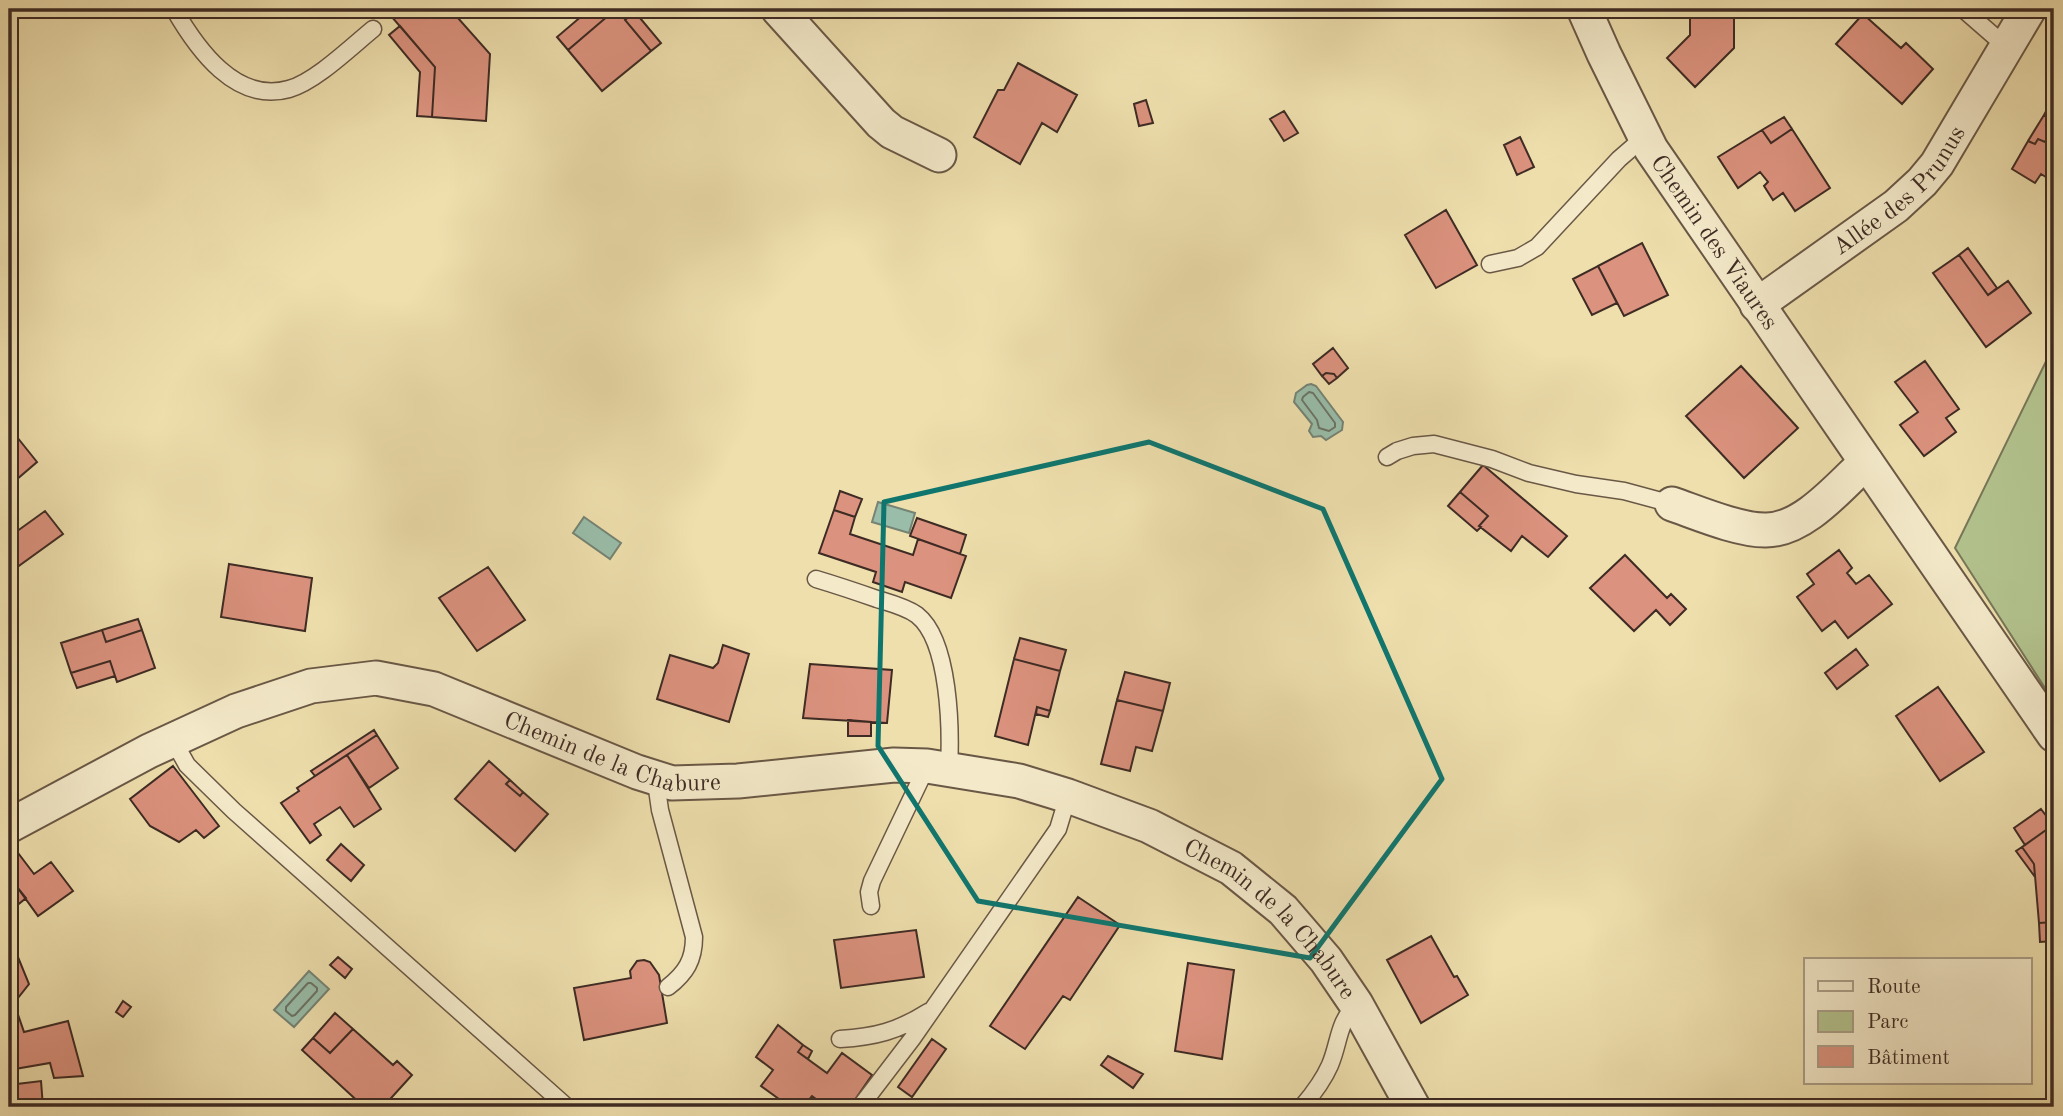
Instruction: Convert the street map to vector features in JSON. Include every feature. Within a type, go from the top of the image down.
[{"type":"street","points":[[778,9],[881,123],[892,132],[939,155]]},
{"type":"street","name":"Chemin des Viaures","points":[[1584,9],[1646,139],[1757,305],[2054,735]]},
{"type":"street","name":"Allée des Prunus","points":[[1757,305],[1896,206],[1922,182],[1937,164],[2029,9]]},
{"type":"street","points":[[1672,504],[1740,526],[1765,530],[1782,528],[1814,510],[1866,463]]},
{"type":"street","name":"Chemin de la Chabure","points":[[9,826],[149,751],[236,711],[311,686],[376,678],[433,689],[624,767],[672,783],[738,781],[894,765],[938,768],[1019,781],[1149,826],[1231,868],[1283,910],[1326,960],[1356,1004],[1413,1107]]},
{"type":"lane","points":[[174,9],[189,35],[212,63],[241,84],[262,92],[290,89],[311,79],[373,29]]},
{"type":"lane","points":[[1963,9],[1994,36],[2008,44]]},
{"type":"lane","points":[[1490,264],[1518,258],[1537,247],[1619,159],[1646,139]]},
{"type":"lane","points":[[1387,457],[1413,446],[1434,444],[1576,484],[1624,491],[1672,504]]},
{"type":"lane","points":[[816,579],[902,607],[917,615],[938,644],[943,664],[949,727],[938,768],[872,881],[869,892],[871,905]]},
{"type":"lane","points":[[173,740],[187,765],[234,811],[567,1107]]},
{"type":"lane","points":[[659,779],[657,789],[660,810],[694,937],[694,953],[686,970],[668,987]]},
{"type":"lane","points":[[860,1107],[912,1040],[1058,829],[1068,796]]},
{"type":"lane","points":[[1302,1107],[1316,1092],[1329,1068],[1340,1025],[1356,1004]]},
{"type":"lane","points":[[840,1039],[864,1038],[886,1033],[909,1024],[933,1009]]},
{"type":"highlighted area","points":[[1149,442],[1323,509],[1442,779],[1310,958],[978,901],[878,746],[884,502]]},
{"type":"green space","points":[[2054,345],[2054,702],[1955,548]]},
{"type":"water","points":[[1311,384],[1316,386],[1343,422],[1342,430],[1326,440],[1321,436],[1313,437],[1309,431],[1312,424],[1294,402],[1296,393]]},
{"type":"water","points":[[878,502],[915,513],[909,533],[872,522]]},
{"type":"water","points":[[584,517],[621,543],[610,559],[573,533]]},
{"type":"water","points":[[309,971],[329,989],[294,1027],[274,1010]]},
{"type":"building","points":[[385,9],[450,9],[490,54],[486,121],[432,117],[435,67]]},
{"type":"building","points":[[590,9],[616,9],[568,50],[557,37]]},
{"type":"building","points":[[616,9],[632,9],[635,12],[625,20],[651,51],[602,91],[568,50]]},
{"type":"building","points":[[1690,9],[1734,9],[1734,48],[1695,87],[1667,58],[1690,35]]},
{"type":"building","points":[[635,12],[661,43],[651,51],[625,20]]},
{"type":"building","points":[[1863,14],[1901,48],[1906,43],[1933,69],[1902,104],[1836,44]]},
{"type":"building","points":[[400,26],[435,67],[432,117],[417,116],[420,72],[389,35]]},
{"type":"building","points":[[1018,63],[1077,95],[1057,132],[1042,123],[1020,164],[974,137],[998,90],[1004,90]]},
{"type":"building","points":[[2054,96],[2054,182],[2041,174],[2035,183],[2012,169],[2028,141],[2035,144],[2038,139],[2045,142],[2053,128],[2046,125],[2050,118],[2044,115]]},
{"type":"building","points":[[1146,100],[1153,123],[1139,126],[1134,104]]},
{"type":"building","points":[[1284,111],[1298,133],[1284,141],[1270,119]]},
{"type":"building","points":[[2044,115],[2050,118],[2046,125],[2053,128],[2045,142],[2038,139],[2035,144],[2028,141]]},
{"type":"building","points":[[1784,117],[1792,129],[1771,143],[1762,130]]},
{"type":"building","points":[[1792,129],[1830,188],[1795,211],[1783,193],[1773,200],[1764,186],[1768,182],[1760,172],[1738,188],[1718,157],[1762,130],[1771,143]]},
{"type":"building","points":[[1520,137],[1534,167],[1517,175],[1504,145]]},
{"type":"building","points":[[1446,210],[1477,265],[1436,288],[1405,235]]},
{"type":"building","points":[[1642,243],[1668,295],[1624,316],[1598,266]]},
{"type":"building","points":[[1968,248],[1997,288],[1988,295],[1959,255]]},
{"type":"building","points":[[1959,255],[1988,295],[2008,281],[2031,313],[1986,347],[1933,273]]},
{"type":"building","points":[[1598,266],[1617,303],[1592,315],[1573,279]]},
{"type":"building","points":[[1333,348],[1348,368],[1337,378],[1334,374],[1326,373],[1322,376],[1313,364]]},
{"type":"building","points":[[1925,361],[1959,409],[1946,418],[1956,432],[1924,456],[1900,425],[1918,412],[1895,382]]},
{"type":"building","points":[[1741,366],[1798,428],[1744,478],[1686,416]]},
{"type":"building","points":[[1326,373],[1334,374],[1337,378],[1329,384],[1322,376]]},
{"type":"building","points":[[9,427],[37,462],[9,486]]},
{"type":"building","points":[[1483,465],[1567,536],[1548,557],[1522,536],[1511,551],[1479,526],[1488,516],[1460,492]]},
{"type":"building","points":[[840,491],[862,499],[855,517],[834,510]]},
{"type":"building","points":[[1460,492],[1488,516],[1477,531],[1448,506]]},
{"type":"building","points":[[834,510],[855,517],[850,534],[913,555],[918,539],[966,556],[951,598],[905,582],[902,592],[873,582],[876,572],[819,553]]},
{"type":"building","points":[[45,511],[63,534],[9,573],[9,537]]},
{"type":"building","points":[[917,518],[966,535],[960,554],[910,536]]},
{"type":"building","points":[[1839,550],[1852,568],[1847,573],[1856,584],[1869,575],[1892,604],[1848,638],[1835,621],[1822,631],[1797,597],[1814,584],[1807,574]]},
{"type":"building","points":[[1625,555],[1667,598],[1671,594],[1686,609],[1670,625],[1656,610],[1634,631],[1590,588]]},
{"type":"building","points":[[229,564],[312,578],[305,631],[221,617]]},
{"type":"building","points":[[488,567],[525,620],[477,651],[439,598]]},
{"type":"building","points":[[138,619],[142,630],[106,642],[102,630]]},
{"type":"building","points":[[102,630],[106,642],[142,630],[155,668],[117,682],[110,661],[71,673],[61,643]]},
{"type":"building","points":[[1020,638],[1066,650],[1060,671],[1014,659]]},
{"type":"building","points":[[723,645],[749,654],[729,722],[657,699],[670,655],[713,668],[718,663]]},
{"type":"building","points":[[1856,649],[1868,665],[1837,689],[1825,673]]},
{"type":"building","points":[[1014,659],[1060,671],[1050,711],[1037,707],[1028,745],[995,736]]},
{"type":"building","points":[[110,661],[115,676],[77,688],[71,673]]},
{"type":"building","points":[[810,664],[892,670],[887,723],[803,718]]},
{"type":"building","points":[[1125,672],[1170,683],[1163,711],[1117,700]]},
{"type":"building","points":[[1938,687],[1984,752],[1940,781],[1896,716]]},
{"type":"building","points":[[1117,700],[1163,711],[1152,751],[1136,747],[1130,771],[1101,764]]},
{"type":"building","points":[[1037,707],[1050,711],[1048,717],[1036,714]]},
{"type":"building","points":[[848,720],[871,722],[871,736],[848,736]]},
{"type":"building","points":[[374,730],[377,735],[315,776],[311,771]]},
{"type":"building","points":[[377,735],[398,768],[369,788],[347,755]]},
{"type":"building","points":[[347,755],[381,809],[354,827],[340,807],[314,824],[321,835],[310,843],[281,803],[299,791],[297,788]]},
{"type":"building","points":[[489,761],[510,780],[506,784],[520,796],[523,792],[548,814],[515,851],[455,799]]},
{"type":"building","points":[[173,766],[219,826],[204,838],[196,830],[179,842],[150,826],[130,799]]},
{"type":"building","points":[[510,780],[523,792],[520,796],[506,784]]},
{"type":"building","points":[[2041,809],[2053,825],[2025,845],[2014,828]]},
{"type":"building","points":[[2053,825],[2054,922],[2039,923],[2034,864],[2022,847]]},
{"type":"building","points":[[9,841],[34,874],[51,862],[73,891],[38,916],[17,887],[9,893]]},
{"type":"building","points":[[341,844],[364,865],[351,881],[327,860]]},
{"type":"building","points":[[2022,847],[2034,864],[2035,877],[2016,851]]},
{"type":"building","points":[[17,887],[26,898],[9,912],[9,893]]},
{"type":"building","points":[[1078,897],[1120,925],[1070,1000],[1063,996],[1025,1049],[990,1026]]},
{"type":"building","points":[[2054,922],[2054,941],[2040,942],[2039,923]]},
{"type":"building","points":[[916,930],[924,977],[841,988],[834,940]]},
{"type":"building","points":[[1431,936],[1454,977],[1457,976],[1468,995],[1421,1023],[1387,960]]},
{"type":"building","points":[[11,940],[29,984],[14,1003],[9,1005],[9,941]]},
{"type":"building","points":[[338,957],[352,969],[345,978],[330,965]]},
{"type":"building","points":[[637,961],[650,962],[659,975],[667,1023],[584,1040],[574,988],[631,978],[630,971]]},
{"type":"building","points":[[1188,963],[1234,970],[1222,1059],[1175,1051]]},
{"type":"building","points":[[123,1001],[131,1007],[123,1017],[116,1012]]},
{"type":"building","points":[[14,1003],[24,1032],[68,1021],[83,1076],[54,1078],[50,1063],[9,1070],[9,1005]]},
{"type":"building","points":[[335,1013],[353,1029],[330,1053],[313,1038]]},
{"type":"building","points":[[778,1025],[803,1045],[798,1052],[827,1073],[842,1053],[872,1075],[850,1107],[827,1107],[812,1096],[803,1107],[790,1107],[761,1086],[773,1070],[756,1057]]},
{"type":"building","points":[[353,1029],[393,1065],[397,1061],[412,1075],[383,1107],[364,1107],[302,1050],[313,1038],[330,1053]]},
{"type":"building","points":[[932,1039],[946,1049],[912,1097],[898,1087]]},
{"type":"building","points":[[803,1045],[812,1051],[808,1059],[798,1052]]},
{"type":"building","points":[[1108,1056],[1143,1074],[1133,1088],[1101,1065]]},
{"type":"building","points":[[41,1081],[43,1107],[9,1107],[9,1085]]}]
